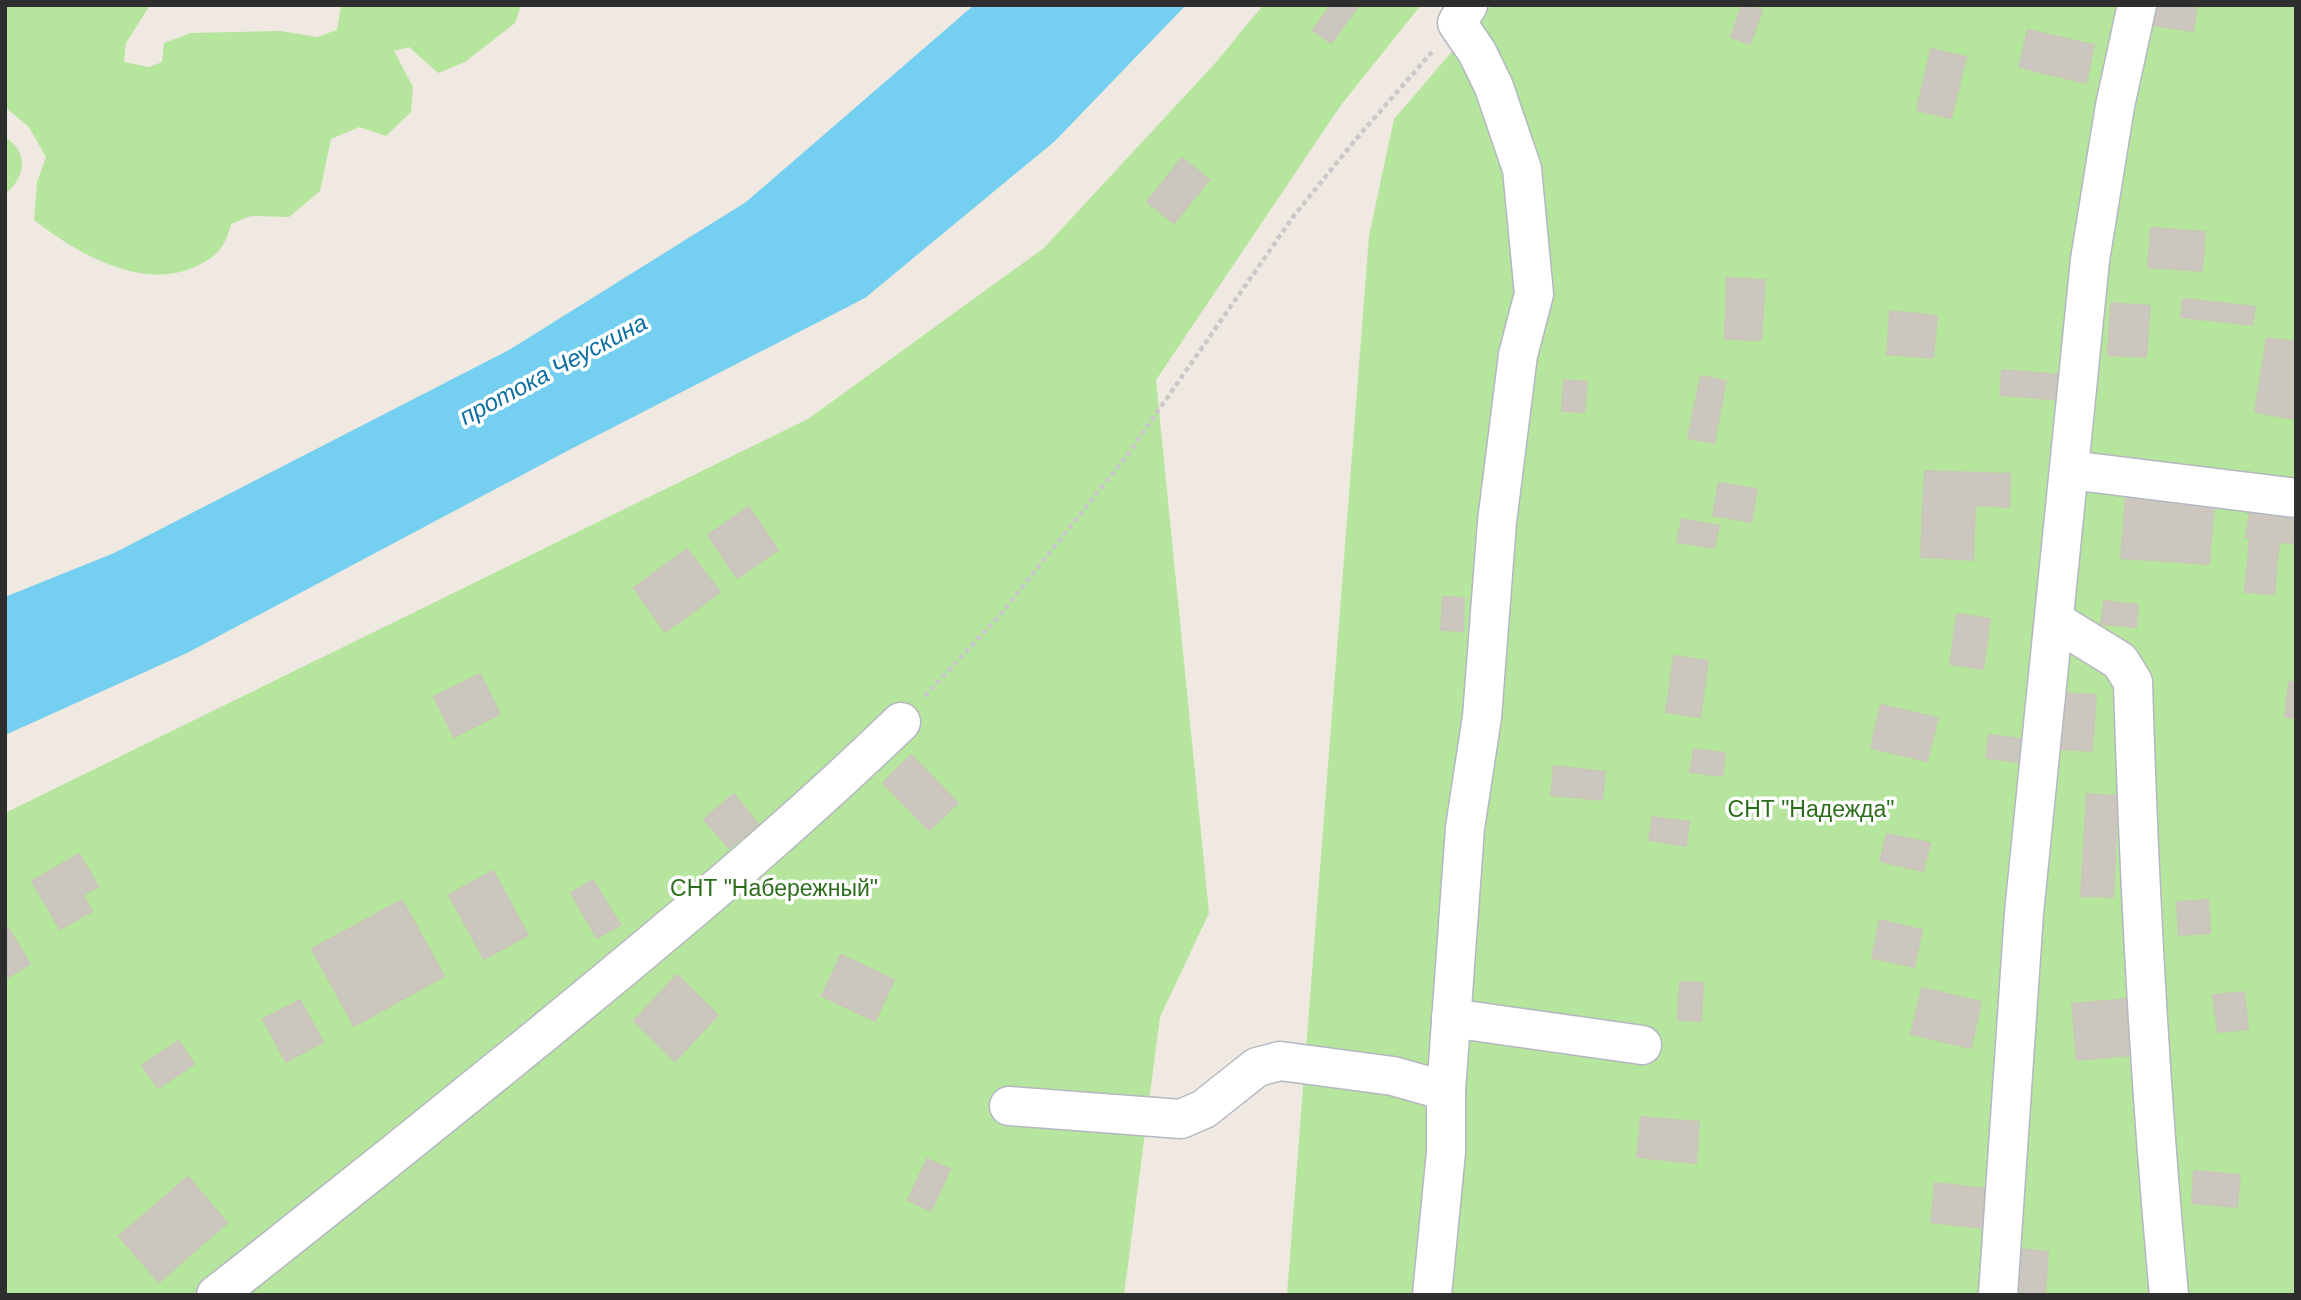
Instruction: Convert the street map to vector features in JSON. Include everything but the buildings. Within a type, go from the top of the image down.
[{"type":"street","points":[[1998,1295],[2024,913],[2090,260],[2115,106],[2137,5]]},
{"type":"street","points":[[1432,1295],[1446,1152],[1446,1091],[1465,828],[1482,716],[1497,522],[1518,355],[1534,294],[1522,169],[1494,88],[1463,14]]},
{"type":"street","points":[[2070,470],[2296,498]]},
{"type":"street","points":[[2055,621],[2120,661],[2133,682],[2140,906],[2154,1138],[2169,1295]]},
{"type":"street","points":[[216,1295],[367,1177],[626,966],[833,788],[901,722]]},
{"type":"street","points":[[1451,1018],[1642,1045]]},
{"type":"street","points":[[1009,1106],[1181,1119],[1204,1109],[1256,1068],[1280,1061],[1393,1076],[1446,1091]]},
{"type":"path","points":[[901,722],[1009,604],[1128,454],[1293,217],[1463,14]]},
{"type":"green space","points":[[5,5],[150,5],[126,43],[124,62],[149,67],[162,62],[164,43],[191,33],[280,31],[317,37],[337,30],[341,5],[521,5],[515,23],[465,62],[438,73],[409,47],[394,51],[413,87],[411,112],[386,136],[359,127],[331,139],[320,191],[289,217],[251,216],[231,224],[224,244],[212,257],[178,272],[156,275],[112,266],[91,257],[34,220],[37,182],[46,157],[29,127],[5,107]]},
{"type":"green space","name":"СНТ \"Набережный\"","points":[[1263,5],[1421,5],[1341,105],[1156,380],[1209,913],[1160,1017],[1124,1295],[5,1295],[5,813],[808,419],[1044,248],[1219,59]]},
{"type":"green space","name":"СНТ \"Надежда\"","points":[[1492,5],[2296,5],[2296,1295],[1287,1295],[1369,236],[1394,119]]},
{"type":"green space","points":[[5,137],[18,150],[22,166],[17,181],[5,194]]},
{"type":"water","name":"протока Чеускина","points":[[974,5],[1186,5],[1055,141],[865,298],[569,450],[187,653],[5,735],[5,597],[114,553],[509,350],[746,202]]}]
